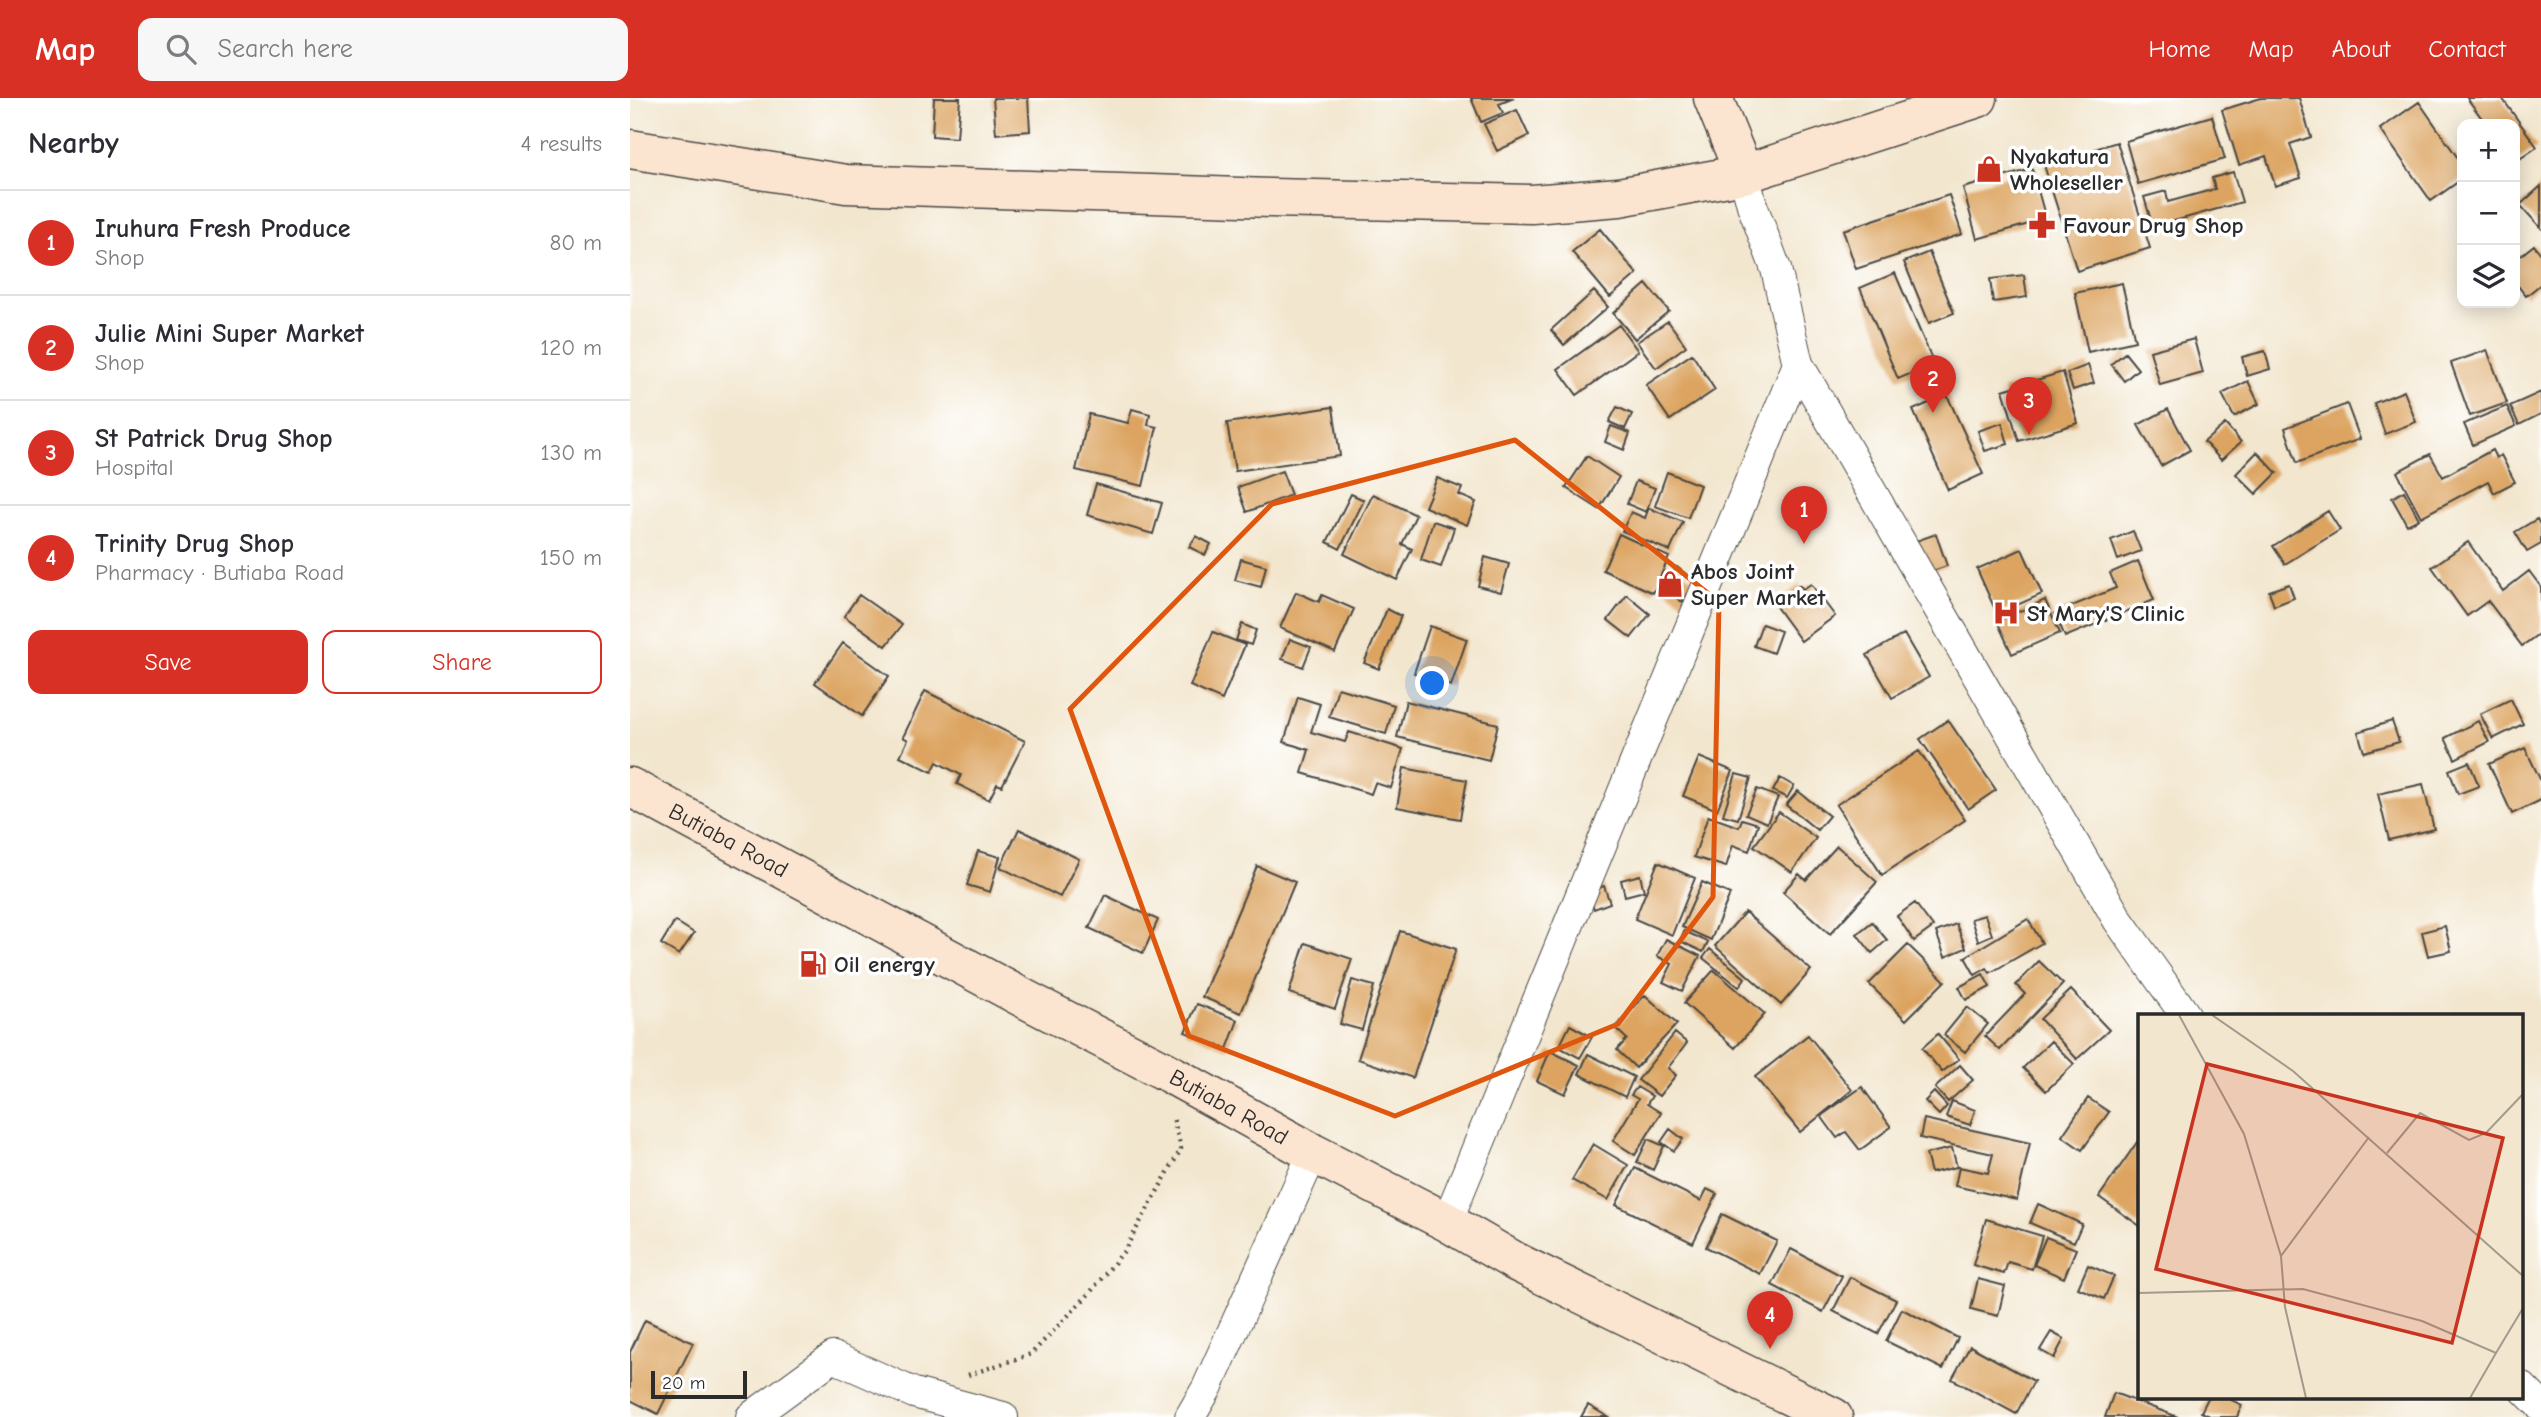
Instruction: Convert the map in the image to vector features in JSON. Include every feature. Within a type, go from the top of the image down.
[{"type":"street","points":[[1713,98],[1744,174],[1752,205],[1776,269],[1798,365],[2118,920],[2185,1014]]},
{"type":"street","points":[[630,149],[846,184],[1532,204],[1619,197],[1744,174],[1978,98]]},
{"type":"street","points":[[1447,1222],[1798,365]]},
{"type":"street","name":"Butiaba Road","points":[[630,787],[1447,1222],[1516,1262],[1833,1417]]},
{"type":"street","points":[[1190,1417],[1207,1388],[1313,1153]]},
{"type":"street","points":[[751,1417],[833,1357],[914,1393],[1003,1417]]},
{"type":"street","points":[[2524,1389],[2541,1406]]},
{"type":"path","points":[[966,1376],[1031,1354],[1088,1295],[1124,1251],[1181,1149],[1163,1070]]},
{"type":"highlighted area","points":[[1515,440],[1719,602],[1713,897],[1618,1024],[1395,1116],[1189,1036],[1070,709],[1272,504]]},
{"type":"building","points":[[934,98],[960,98],[957,138],[932,136]]},
{"type":"building","points":[[993,98],[1028,98],[1030,131],[996,134]]},
{"type":"building","points":[[1471,98],[1514,98],[1499,104],[1503,113],[1481,122]]},
{"type":"building","points":[[2261,98],[2299,98],[2311,137],[2290,144],[2301,178],[2275,186],[2266,156],[2239,165],[2222,110]]},
{"type":"building","points":[[2467,98],[2502,98],[2517,119],[2482,119]]},
{"type":"building","points":[[2419,102],[2457,157],[2457,183],[2431,201],[2380,129]]},
{"type":"building","points":[[1517,110],[1529,136],[1497,151],[1484,124]]},
{"type":"building","points":[[2212,116],[2225,159],[2138,184],[2126,141]]},
{"type":"building","points":[[2520,123],[2537,147],[2520,159]]},
{"type":"building","points":[[2117,142],[2150,248],[2077,271],[2044,165]]},
{"type":"building","points":[[2032,169],[2046,219],[1977,239],[1963,188]]},
{"type":"building","points":[[2233,172],[2242,202],[2153,227],[2144,197],[2166,191],[2168,202],[2215,189],[2212,178]]},
{"type":"building","points":[[2541,186],[2541,228],[2520,205]]},
{"type":"building","points":[[1949,195],[1962,234],[1856,269],[1843,230]]},
{"type":"building","points":[[1600,229],[1637,274],[1610,297],[1572,252]]},
{"type":"building","points":[[2534,245],[2541,254],[2541,284],[2526,296],[2520,288],[2520,256]]},
{"type":"building","points":[[1929,252],[1954,313],[1929,323],[1904,262]]},
{"type":"building","points":[[1895,273],[1934,364],[1898,379],[1860,288]]},
{"type":"building","points":[[2024,275],[2027,297],[1993,302],[1990,279]]},
{"type":"building","points":[[2122,283],[2135,341],[2088,352],[2075,293]]},
{"type":"building","points":[[1646,284],[1669,311],[1635,339],[1613,313]]},
{"type":"building","points":[[1594,291],[1608,307],[1564,345],[1551,330]]},
{"type":"building","points":[[1668,321],[1686,346],[1656,368],[1637,342]]},
{"type":"building","points":[[1619,325],[1638,351],[1577,395],[1558,369]]},
{"type":"building","points":[[2194,339],[2203,373],[2160,385],[2150,351]]},
{"type":"building","points":[[2487,350],[2507,403],[2470,416],[2451,363]]},
{"type":"building","points":[[2265,351],[2270,369],[2247,376],[2242,357]]},
{"type":"building","points":[[2125,353],[2138,369],[2124,381],[2111,364]]},
{"type":"building","points":[[1692,354],[1715,390],[1670,420],[1646,385]]},
{"type":"building","points":[[2088,365],[2094,383],[2073,390],[2067,373]]},
{"type":"building","points":[[2063,372],[2078,423],[2019,441],[2003,390]]},
{"type":"building","points":[[2248,381],[2259,404],[2234,417],[2222,394]]},
{"type":"building","points":[[2404,391],[2416,422],[2385,434],[2374,403]]},
{"type":"building","points":[[2541,392],[2541,414],[2519,425],[2510,406]]},
{"type":"building","points":[[1947,395],[1983,474],[1948,490],[1913,410]]},
{"type":"building","points":[[2347,404],[2360,439],[2297,463],[2285,428]]},
{"type":"building","points":[[2507,406],[2516,426],[2473,445],[2464,424]]},
{"type":"building","points":[[1333,407],[1340,456],[1235,471],[1227,423]]},
{"type":"building","points":[[1617,407],[1632,414],[1625,429],[1609,422]]},
{"type":"building","points":[[1132,409],[1150,414],[1148,425],[1157,427],[1143,486],[1076,470],[1089,414],[1128,423]]},
{"type":"building","points":[[2168,409],[2190,450],[2161,466],[2138,425]]},
{"type":"building","points":[[2002,423],[2008,444],[1985,451],[1978,431]]},
{"type":"building","points":[[2225,424],[2241,442],[2221,460],[2204,442]]},
{"type":"building","points":[[1611,426],[1630,433],[1624,450],[1605,442]]},
{"type":"building","points":[[2492,450],[2496,458],[2501,455],[2515,482],[2494,493],[2488,481],[2421,517],[2397,472],[2430,454],[2443,477]]},
{"type":"building","points":[[2257,452],[2277,473],[2256,494],[2236,474]]},
{"type":"building","points":[[1587,456],[1619,477],[1599,509],[1566,488]]},
{"type":"building","points":[[1282,471],[1291,495],[1247,512],[1238,487]]},
{"type":"building","points":[[1667,472],[1700,485],[1688,518],[1655,506]]},
{"type":"building","points":[[1437,478],[1462,488],[1459,495],[1476,502],[1467,525],[1425,507]]},
{"type":"building","points":[[1636,481],[1655,488],[1646,512],[1627,504]]},
{"type":"building","points":[[1096,484],[1162,503],[1153,534],[1087,515]]},
{"type":"building","points":[[2404,491],[2419,519],[2407,525],[2392,498]]},
{"type":"building","points":[[1351,494],[1364,500],[1340,549],[1327,542]]},
{"type":"building","points":[[1373,494],[1416,515],[1402,544],[1412,549],[1397,580],[1344,554]]},
{"type":"building","points":[[1649,508],[1683,522],[1670,551],[1622,531],[1631,512],[1645,518]]},
{"type":"building","points":[[2328,511],[2340,530],[2285,564],[2273,546]]},
{"type":"building","points":[[2537,519],[2541,526],[2541,544],[2527,552],[2515,532]]},
{"type":"building","points":[[1433,521],[1454,528],[1441,567],[1421,560]]},
{"type":"building","points":[[2133,531],[2141,551],[2118,560],[2111,540]]},
{"type":"building","points":[[1619,534],[1669,557],[1653,593],[1603,570]]},
{"type":"building","points":[[1936,534],[1947,566],[1927,573],[1916,541]]},
{"type":"building","points":[[1196,536],[1211,544],[1205,555],[1189,547]]},
{"type":"building","points":[[2468,542],[2503,591],[2529,571],[2541,587],[2541,632],[2522,646],[2488,601],[2467,616],[2432,567]]},
{"type":"building","points":[[2022,549],[2042,594],[1997,614],[1977,569]]},
{"type":"building","points":[[1485,557],[1509,564],[1501,592],[1478,586]]},
{"type":"building","points":[[1241,559],[1266,566],[1261,587],[1235,580]]},
{"type":"building","points":[[2138,561],[2154,600],[2065,637],[2055,613],[2116,588],[2110,573]]},
{"type":"building","points":[[1677,567],[1696,582],[1682,602],[1662,587]]},
{"type":"building","points":[[1811,584],[1835,616],[1801,641],[1774,604],[1799,585],[1803,589]]},
{"type":"building","points":[[2289,584],[2294,598],[2274,606],[2269,591]]},
{"type":"building","points":[[1296,592],[1319,602],[1322,595],[1354,609],[1335,652],[1280,628]]},
{"type":"building","points":[[859,595],[902,625],[886,646],[844,616]]},
{"type":"building","points":[[1627,595],[1650,614],[1631,638],[1608,620]]},
{"type":"building","points":[[2045,600],[2060,633],[2012,654],[1997,621]]},
{"type":"building","points":[[1387,609],[1401,616],[1379,669],[1364,663]]},
{"type":"building","points":[[1242,624],[1256,630],[1251,645],[1236,640]]},
{"type":"building","points":[[1762,624],[1781,631],[1773,653],[1754,646]]},
{"type":"building","points":[[1430,626],[1467,639],[1451,686],[1414,673]]},
{"type":"building","points":[[1213,632],[1245,645],[1222,700],[1190,686]]},
{"type":"building","points":[[1904,634],[1929,677],[1892,698],[1867,655]]},
{"type":"building","points":[[1290,639],[1311,647],[1303,667],[1282,659]]},
{"type":"building","points":[[843,643],[889,676],[862,716],[815,683]]},
{"type":"building","points":[[1338,688],[1394,705],[1386,734],[1329,717]]},
{"type":"building","points":[[925,691],[1025,741],[1002,786],[997,784],[989,800],[957,784],[961,775],[937,762],[932,772],[900,756],[908,740],[903,737]]},
{"type":"building","points":[[1298,697],[1320,704],[1311,732],[1345,742],[1349,732],[1403,749],[1391,788],[1375,783],[1371,794],[1302,773],[1309,750],[1284,742]]},
{"type":"building","points":[[2511,699],[2523,724],[2493,739],[2480,714]]},
{"type":"building","points":[[1406,701],[1498,724],[1489,760],[1397,737]]},
{"type":"building","points":[[1948,720],[1996,790],[1968,809],[1920,739]]},
{"type":"building","points":[[2392,721],[2399,742],[2364,752],[2358,732]]},
{"type":"building","points":[[2478,721],[2489,742],[2455,759],[2445,738]]},
{"type":"building","points":[[2525,748],[2541,781],[2541,800],[2512,814],[2489,764]]},
{"type":"building","points":[[1919,751],[1965,820],[1882,875],[1836,805]]},
{"type":"building","points":[[1699,757],[1733,771],[1717,810],[1683,796]]},
{"type":"building","points":[[2469,762],[2479,786],[2458,794],[2449,770]]},
{"type":"building","points":[[1404,768],[1467,780],[1460,819],[1397,807]]},
{"type":"building","points":[[1736,774],[1751,778],[1738,819],[1723,815]]},
{"type":"building","points":[[1780,778],[1794,786],[1787,798],[1773,791]]},
{"type":"building","points":[[2423,784],[2434,829],[2389,840],[2378,794]]},
{"type":"building","points":[[1757,789],[1778,797],[1767,823],[1746,814]]},
{"type":"building","points":[[1798,791],[1829,816],[1817,830],[1786,805]]},
{"type":"building","points":[[1779,812],[1816,838],[1792,872],[1754,846]]},
{"type":"building","points":[[1708,816],[1739,827],[1742,819],[1758,824],[1749,851],[1733,845],[1726,867],[1694,857]]},
{"type":"building","points":[[1019,829],[1079,859],[1060,897],[1000,867]]},
{"type":"building","points":[[1837,846],[1877,882],[1830,934],[1783,892],[1799,874],[1806,880]]},
{"type":"building","points":[[978,851],[1000,857],[990,892],[967,885]]},
{"type":"building","points":[[1658,862],[1695,878],[1672,935],[1635,919]]},
{"type":"building","points":[[1257,866],[1295,882],[1241,1013],[1202,997]]},
{"type":"building","points":[[1640,875],[1644,891],[1625,896],[1621,880]]},
{"type":"building","points":[[1702,882],[1730,894],[1711,940],[1682,927]]},
{"type":"building","points":[[1604,886],[1610,903],[1594,909],[1588,892]]},
{"type":"building","points":[[1105,895],[1158,920],[1143,953],[1089,928]]},
{"type":"building","points":[[1915,903],[1933,927],[1914,941],[1897,916]]},
{"type":"building","points":[[1745,912],[1811,970],[1781,1005],[1715,946]]},
{"type":"building","points":[[1985,915],[1992,935],[1978,941],[1971,919]]},
{"type":"building","points":[[2028,919],[2042,943],[1990,973],[1987,968],[1975,975],[1965,957]]},
{"type":"building","points":[[675,921],[694,933],[679,955],[661,944]]},
{"type":"building","points":[[1872,922],[1887,940],[1872,953],[1857,934]]},
{"type":"building","points":[[1956,924],[1966,948],[1945,957],[1936,932]]},
{"type":"building","points":[[2445,926],[2451,951],[2428,956],[2422,932]]},
{"type":"building","points":[[1400,931],[1456,949],[1413,1078],[1358,1059]]},
{"type":"building","points":[[1684,931],[1708,942],[1703,952],[1680,941]]},
{"type":"building","points":[[1666,939],[1700,956],[1682,991],[1663,982],[1672,964],[1657,956]]},
{"type":"building","points":[[1305,943],[1352,959],[1335,1009],[1289,993]]},
{"type":"building","points":[[1908,945],[1945,981],[1906,1020],[1869,984]]},
{"type":"building","points":[[1710,949],[1745,978],[1739,987],[1703,958]]},
{"type":"building","points":[[2039,961],[2063,984],[2000,1050],[1985,1036],[2025,994],[2016,985]]},
{"type":"building","points":[[1714,970],[1765,1014],[1735,1048],[1684,1003]]},
{"type":"building","points":[[1983,974],[1990,987],[1966,1000],[1959,987]]},
{"type":"building","points":[[1352,980],[1374,986],[1362,1030],[1340,1024]]},
{"type":"building","points":[[2071,990],[2109,1030],[2077,1059],[2040,1019]]},
{"type":"building","points":[[1645,995],[1677,1024],[1636,1068],[1617,1050],[1627,1039],[1615,1028]]},
{"type":"building","points":[[1197,1004],[1238,1020],[1227,1049],[1185,1032]]},
{"type":"building","points":[[1967,1007],[1988,1024],[1965,1052],[1944,1035]]},
{"type":"building","points":[[1570,1025],[1592,1037],[1580,1058],[1559,1047]]},
{"type":"building","points":[[1675,1033],[1687,1043],[1668,1068],[1676,1075],[1659,1096],[1638,1080]]},
{"type":"building","points":[[1938,1034],[1959,1059],[1942,1072],[1922,1048]]},
{"type":"building","points":[[1808,1035],[1852,1090],[1800,1132],[1755,1077]]},
{"type":"building","points":[[2051,1041],[2074,1064],[2046,1091],[2023,1068]]},
{"type":"building","points":[[1550,1051],[1579,1065],[1565,1094],[1537,1081]]},
{"type":"building","points":[[1588,1054],[1634,1077],[1625,1097],[1579,1074]]},
{"type":"building","points":[[1960,1065],[1973,1080],[1948,1102],[1935,1088]]},
{"type":"building","points":[[1637,1087],[1652,1096],[1647,1104],[1661,1113],[1635,1155],[1613,1141],[1638,1099],[1631,1095]]},
{"type":"building","points":[[1862,1087],[1891,1127],[1860,1150],[1846,1132],[1837,1138],[1821,1116]]},
{"type":"building","points":[[1934,1092],[1947,1106],[1939,1115],[1925,1101]]},
{"type":"building","points":[[2088,1098],[2109,1112],[2082,1150],[2062,1136]]},
{"type":"building","points":[[1952,1101],[1975,1110],[1970,1125],[1946,1117]]},
{"type":"building","points":[[1924,1119],[2030,1143],[2017,1200],[1955,1186],[1959,1167],[1988,1173],[1993,1154],[1920,1138]]},
{"type":"building","points":[[1670,1129],[1683,1139],[1674,1151],[1661,1142]]},
{"type":"building","points":[[1648,1139],[1664,1146],[1653,1170],[1637,1162]]},
{"type":"building","points":[[2138,1141],[2138,1225],[2099,1197]]},
{"type":"building","points":[[1593,1144],[1628,1165],[1608,1200],[1572,1180]]},
{"type":"building","points":[[1952,1148],[1957,1167],[1931,1173],[1926,1154]]},
{"type":"building","points":[[1635,1168],[1701,1201],[1707,1189],[1717,1194],[1693,1243],[1616,1205]]},
{"type":"building","points":[[2038,1204],[2082,1224],[2074,1242],[2030,1223]]},
{"type":"building","points":[[1722,1214],[1777,1241],[1760,1274],[1706,1247]]},
{"type":"building","points":[[1986,1219],[2042,1236],[2032,1269],[2008,1262],[2004,1274],[1973,1265]]},
{"type":"building","points":[[2046,1237],[2076,1249],[2064,1278],[2034,1265]]},
{"type":"building","points":[[1791,1249],[1842,1276],[1823,1312],[1772,1285]]},
{"type":"building","points":[[2088,1265],[2114,1276],[2104,1299],[2078,1288]]},
{"type":"building","points":[[1850,1277],[1896,1300],[1878,1334],[1833,1311]]},
{"type":"building","points":[[1978,1279],[2005,1286],[1998,1316],[1971,1309]]},
{"type":"building","points":[[1902,1309],[1958,1338],[1943,1369],[1886,1341]]},
{"type":"building","points":[[645,1320],[693,1343],[658,1414],[630,1400],[630,1352]]},
{"type":"building","points":[[2051,1332],[2064,1339],[2054,1358],[2040,1350]]},
{"type":"building","points":[[1970,1346],[2034,1381],[2016,1414],[1952,1379]]},
{"type":"building","points":[[2114,1393],[2178,1417],[2105,1417]]},
{"type":"building","points":[[2207,1400],[2231,1400],[2242,1405],[2237,1417],[2212,1417],[2201,1412]]},
{"type":"building","points":[[1588,1405],[1608,1417],[1581,1417]]},
{"type":"place","name":"Nyakatura Wholeseller","points":[[1989,169]]},
{"type":"place","name":"Favour Drug Shop","points":[[2042,225]]},
{"type":"place","name":"Julie Mini Super Market","points":[[1933,413]]},
{"type":"place","name":"St Patrick Drug Shop","points":[[2029,435]]},
{"type":"place","name":"Iruhura Fresh Produce","points":[[1804,544]]},
{"type":"place","name":"Abos Joint Super Market","points":[[1670,584]]},
{"type":"place","name":"St Mary'S Clinic","points":[[2006,613]]},
{"type":"place","name":"Oil energy","points":[[813,964]]},
{"type":"place","name":"Trinity Drug Shop","points":[[1770,1349]]}]
